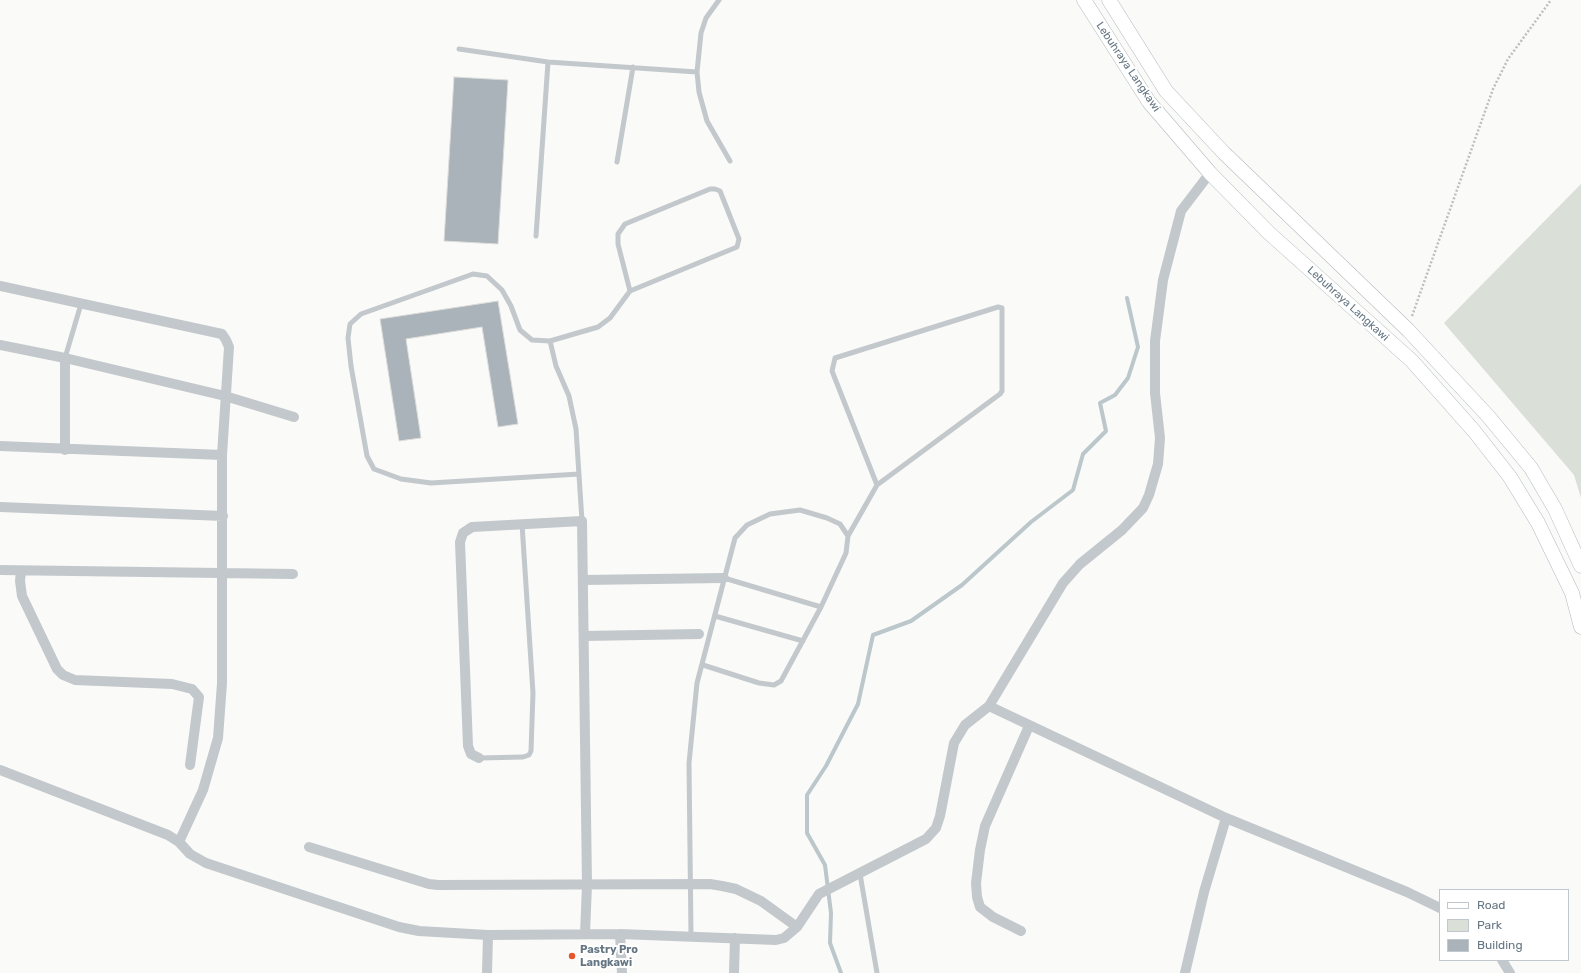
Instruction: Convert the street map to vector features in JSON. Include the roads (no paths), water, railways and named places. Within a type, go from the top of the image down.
[{"type":"main road","name":"Lebuhraya Langkawi","points":[[1084,0],[1149,102],[1210,173],[1269,233],[1412,361],[1474,431],[1510,477],[1538,523],[1572,593],[1581,627]]},
{"type":"main road","name":"Lebuhraya Langkawi","points":[[1109,0],[1166,91],[1240,169],[1408,330],[1488,416],[1531,468],[1555,509],[1581,566]]},
{"type":"street","points":[[0,770],[138,822],[179,842],[190,854],[206,863],[399,927],[419,931],[488,935],[620,934],[776,940],[784,938],[797,927],[819,894],[926,839],[936,828],[940,816],[954,743],[964,725],[990,706],[1063,583],[1080,564],[1122,530],[1143,508],[1149,495],[1158,464],[1160,438],[1155,393],[1155,341],[1163,280],[1180,211],[1210,173]]},
{"type":"street","points":[[0,286],[222,334],[226,340],[228,347],[222,454],[222,683],[218,738],[203,790],[179,842]]},
{"type":"street","points":[[0,345],[65,358],[225,396],[294,416]]},
{"type":"street","points":[[64,450],[65,358]]},
{"type":"street","points":[[0,446],[64,450],[222,454]]},
{"type":"street","points":[[0,507],[223,516]]},
{"type":"street","points":[[479,758],[471,754],[468,746],[460,542],[463,533],[472,527],[522,523],[582,521],[587,885],[585,934]]},
{"type":"street","points":[[0,570],[293,574]]},
{"type":"street","points":[[21,571],[20,581],[22,596],[57,668],[63,675],[75,680],[172,684],[192,689],[199,696],[190,765]]},
{"type":"street","points":[[583,580],[724,578]]},
{"type":"street","points":[[584,636],[699,634]]},
{"type":"street","points":[[990,706],[1029,726],[1226,818],[1407,892],[1439,908]]},
{"type":"street","points":[[1021,931],[993,917],[980,907],[977,897],[976,883],[985,826],[1029,726]]},
{"type":"street","points":[[1185,973],[1204,892],[1226,818]]},
{"type":"street","points":[[309,847],[429,884],[710,884],[736,889],[761,901],[797,927]]},
{"type":"street","points":[[620,934],[622,973]]},
{"type":"street","points":[[487,973],[488,935]]},
{"type":"street","points":[[734,973],[735,938]]},
{"type":"street","points":[[1503,961],[1510,973]]},
{"type":"lane","points":[[719,0],[706,18],[701,33],[697,72],[699,92],[707,121],[730,161]]},
{"type":"lane","points":[[459,49],[548,62],[697,72]]},
{"type":"lane","points":[[536,236],[548,62]]},
{"type":"lane","points":[[617,162],[633,68]]},
{"type":"lane","points":[[580,474],[431,483],[401,479],[374,469],[367,456],[351,366],[348,338],[350,324],[361,314],[473,274],[487,276],[502,290],[512,306],[520,330],[532,340],[550,341],[598,327],[610,318],[630,291],[737,247],[739,239],[720,191],[710,189],[625,224],[618,234],[618,244],[630,291]]},
{"type":"lane","points":[[65,358],[81,304]]},
{"type":"lane","points":[[703,665],[759,684],[774,685],[781,681],[821,607],[846,553],[848,536],[877,485],[1002,391],[1002,308],[998,307],[836,358],[832,371],[877,485]]},
{"type":"lane","points":[[550,341],[556,366],[569,396],[576,429],[582,521]]},
{"type":"lane","points":[[691,936],[689,763],[697,683],[703,665],[735,538],[747,525],[770,514],[800,510],[827,518],[840,524],[848,536]]},
{"type":"lane","points":[[479,758],[523,758],[529,755],[531,751],[533,693],[522,523]]},
{"type":"lane","points":[[724,578],[821,607]]},
{"type":"lane","points":[[715,616],[803,641]]},
{"type":"lane","points":[[860,874],[877,973]]},
{"type":"waterway","points":[[841,973],[830,943],[831,913],[825,865],[807,833],[807,795],[826,766],[858,704],[873,635],[911,621],[962,585],[1031,522],[1073,490],[1083,454],[1106,431],[1100,403],[1115,395],[1128,378],[1138,347],[1127,298]]},
{"type":"place","name":"Pastry Pro Langkawi","points":[[572,956]]}]
